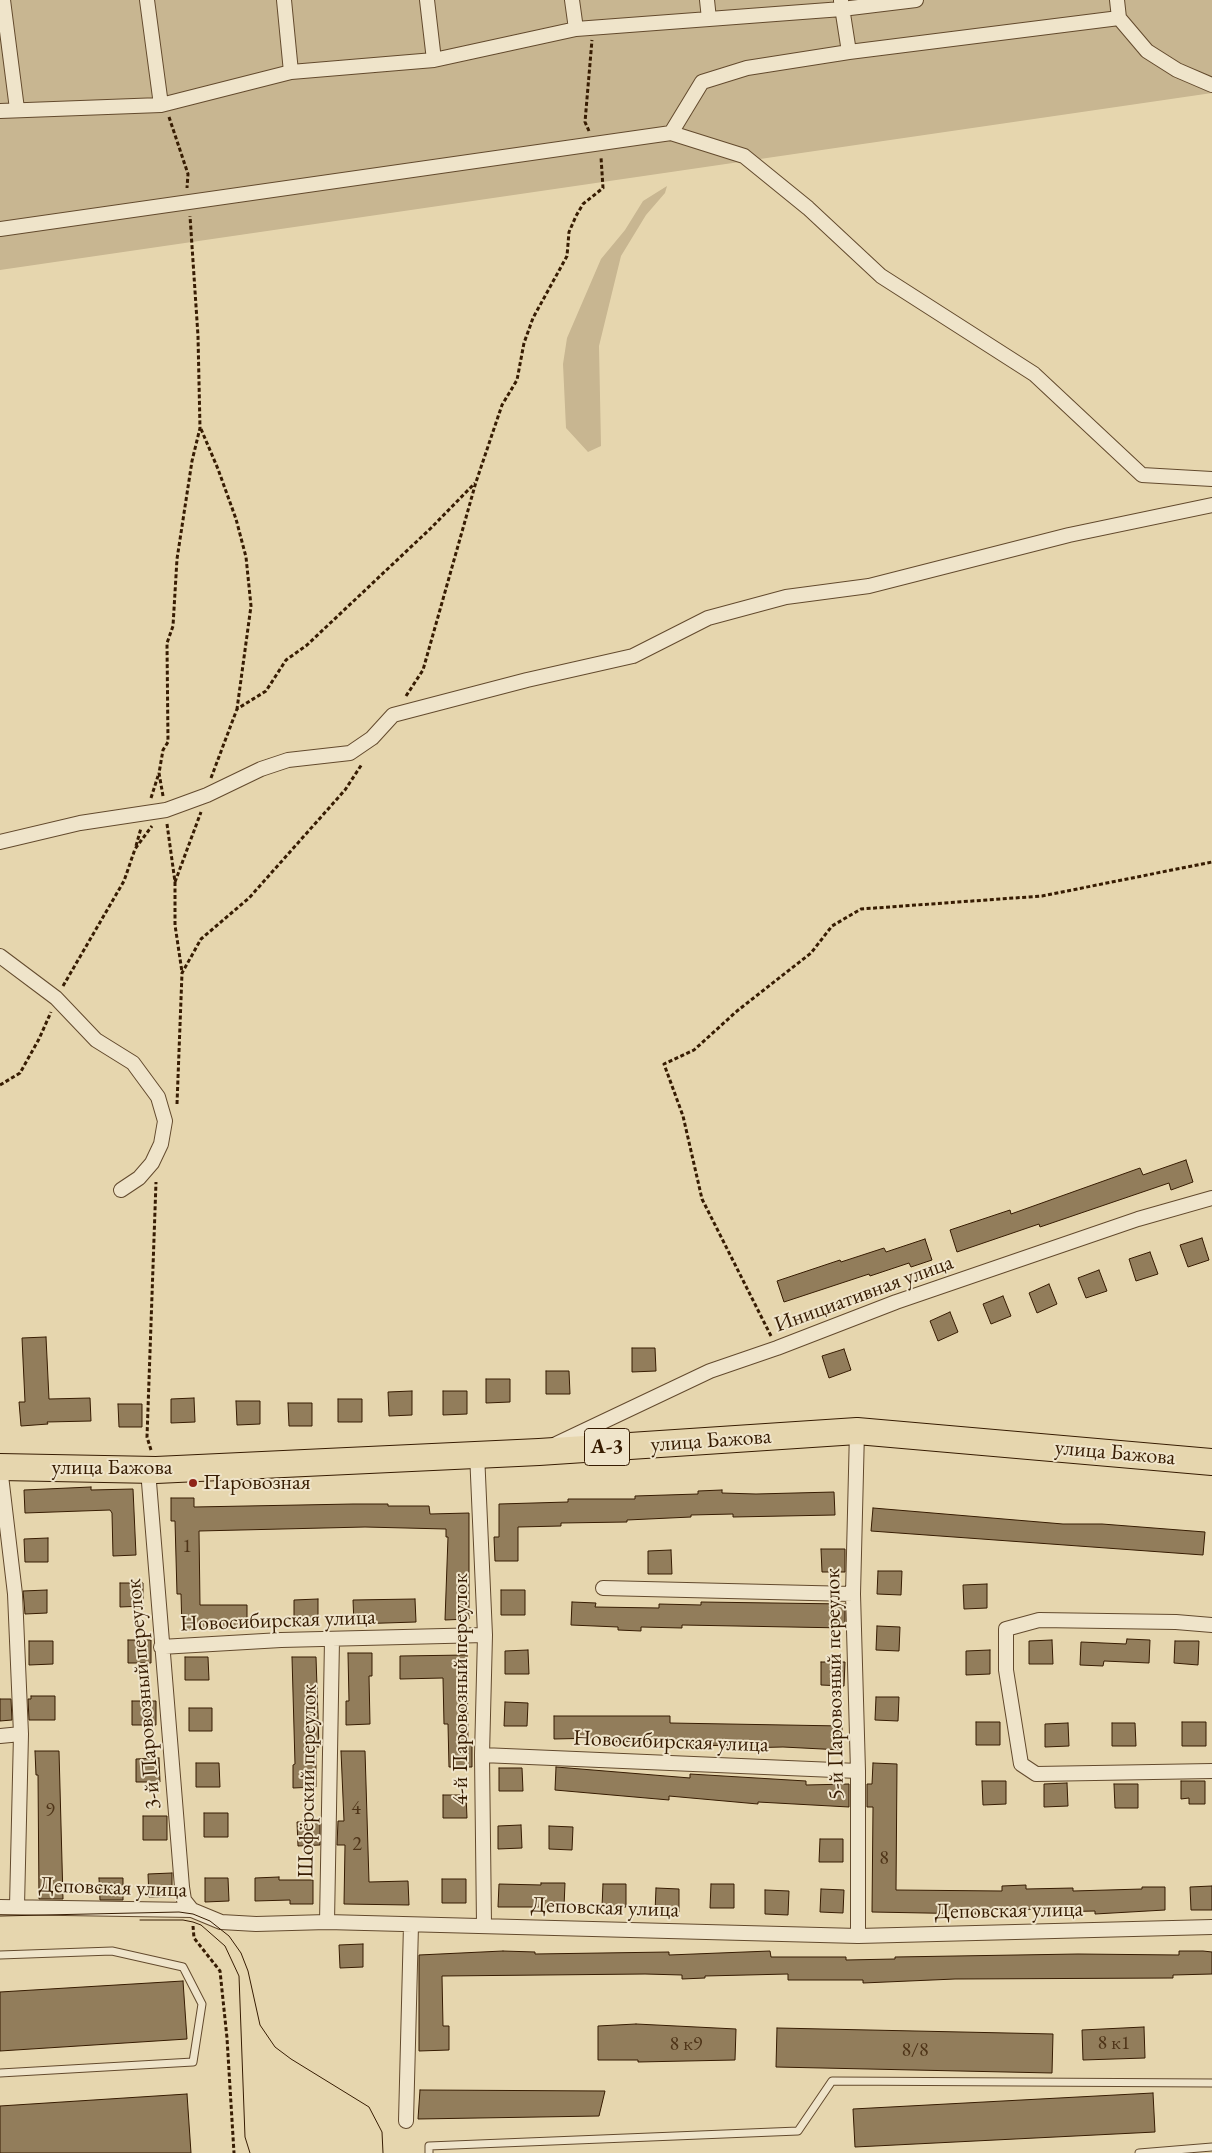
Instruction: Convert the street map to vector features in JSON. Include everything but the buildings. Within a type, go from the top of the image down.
[{"type":"highway","name":"улица Бажова","points":[[0,1467],[148,1470],[539,1452],[857,1431],[1212,1462]]},
{"type":"street","points":[[3,0],[17,109]]},
{"type":"street","points":[[147,0],[161,105]]},
{"type":"street","points":[[284,0],[291,72]]},
{"type":"street","points":[[427,0],[434,60]]},
{"type":"street","points":[[572,0],[576,28]]},
{"type":"street","points":[[707,0],[710,19]]},
{"type":"street","points":[[0,111],[161,105],[291,72],[434,60],[576,28],[710,19],[841,5],[916,0]]},
{"type":"street","points":[[1117,0],[1119,18],[1148,51],[1177,70],[1212,85]]},
{"type":"street","points":[[841,5],[849,52]]},
{"type":"street","points":[[671,133],[702,82],[747,68],[849,52],[1119,18]]},
{"type":"street","points":[[0,229],[671,133],[744,156],[808,208],[881,276],[1034,374],[1142,475],[1212,479]]},
{"type":"street","points":[[0,842],[80,823],[166,810],[207,795],[261,769],[288,760],[350,753],[372,738],[393,715],[526,680],[633,656],[708,618],[786,598],[868,586],[1069,535],[1212,505]]},
{"type":"street","points":[[0,956],[56,998],[96,1040],[134,1063],[158,1097],[165,1122],[161,1144],[152,1163],[139,1178],[121,1190]]},
{"type":"street","name":"Инициативная улица","points":[[539,1452],[710,1371],[777,1348],[896,1302],[1101,1231],[1212,1198]]},
{"type":"street","name":"5-й Паровозный переулок","points":[[857,1431],[853,1594],[858,1771],[858,1936]]},
{"type":"street","name":"4-й Паровозный переулок","points":[[478,1454],[485,1635],[482,1755],[484,1925]]},
{"type":"street","points":[[0,1467],[15,1594],[22,1734],[17,1906]]},
{"type":"street","name":"3-й Паровозный переулок","points":[[148,1470],[182,1887],[184,1900],[192,1910]]},
{"type":"street","points":[[603,1588],[853,1594]]},
{"type":"street","points":[[1212,1625],[1176,1622],[1039,1620],[1006,1629],[1006,1670],[1021,1764],[1036,1774],[1212,1771]]},
{"type":"street","name":"Новосибирская улица","points":[[161,1647],[281,1640],[485,1635]]},
{"type":"street","name":"Шофёрский переулок","points":[[327,1922],[332,1640]]},
{"type":"street","points":[[0,1736],[22,1734]]},
{"type":"street","name":"Новосибирская улица","points":[[482,1755],[858,1771]]},
{"type":"street","name":"Деповская улица","points":[[0,1907],[192,1910],[221,1922],[256,1924],[327,1922],[484,1925],[858,1936],[1212,1927]]},
{"type":"street","points":[[406,2122],[411,1925]]},
{"type":"lane","points":[[0,1955],[112,1951],[183,1967],[202,2004],[193,2062],[0,2073]]},
{"type":"lane","points":[[429,2153],[429,2146],[798,2131],[832,2081],[1212,2083]]},
{"type":"lane","points":[[1139,2153],[1212,2147]]},
{"type":"path","points":[[161,105],[170,118],[188,174],[187,202],[191,224],[200,428],[192,461],[177,559],[173,626],[167,643],[168,742],[163,750],[159,773],[166,810],[175,882],[175,925],[182,973]]},
{"type":"path","points":[[175,882],[207,795],[212,773],[237,709],[251,606],[246,557],[236,519],[218,468],[200,428]]},
{"type":"path","points":[[237,709],[266,691],[286,660],[307,645],[431,528],[476,482]]},
{"type":"path","points":[[204,779],[212,773]]},
{"type":"path","points":[[0,1085],[20,1073],[39,1039],[56,998],[124,881],[135,849],[166,810]]},
{"type":"path","points":[[777,1348],[702,1198],[683,1116],[664,1064],[694,1050],[737,1011],[811,953],[832,926],[861,909],[1042,896],[1212,862]]},
{"type":"path","points":[[192,1910],[194,1938],[220,1971],[227,2038],[234,2153]]},
{"type":"shaded area","points":[[0,0],[1212,0],[1212,93],[0,270]]},
{"type":"shaded area","points":[[667,186],[665,193],[646,215],[621,256],[599,346],[601,446],[588,452],[566,428],[563,364],[567,338],[601,259],[625,230],[643,201]]},
{"type":"tram line","points":[[0,1916],[179,1912],[193,1914],[210,1921],[229,1936],[241,1953],[248,1971],[260,2025],[275,2047],[291,2059],[369,2107],[382,2132],[383,2153]]},
{"type":"tram line","points":[[140,1920],[183,1920],[193,1922],[201,1925],[225,1946],[239,1976],[245,2137],[250,2153]]},
{"type":"place","name":"Паровозная","points":[[193,1483]]}]
